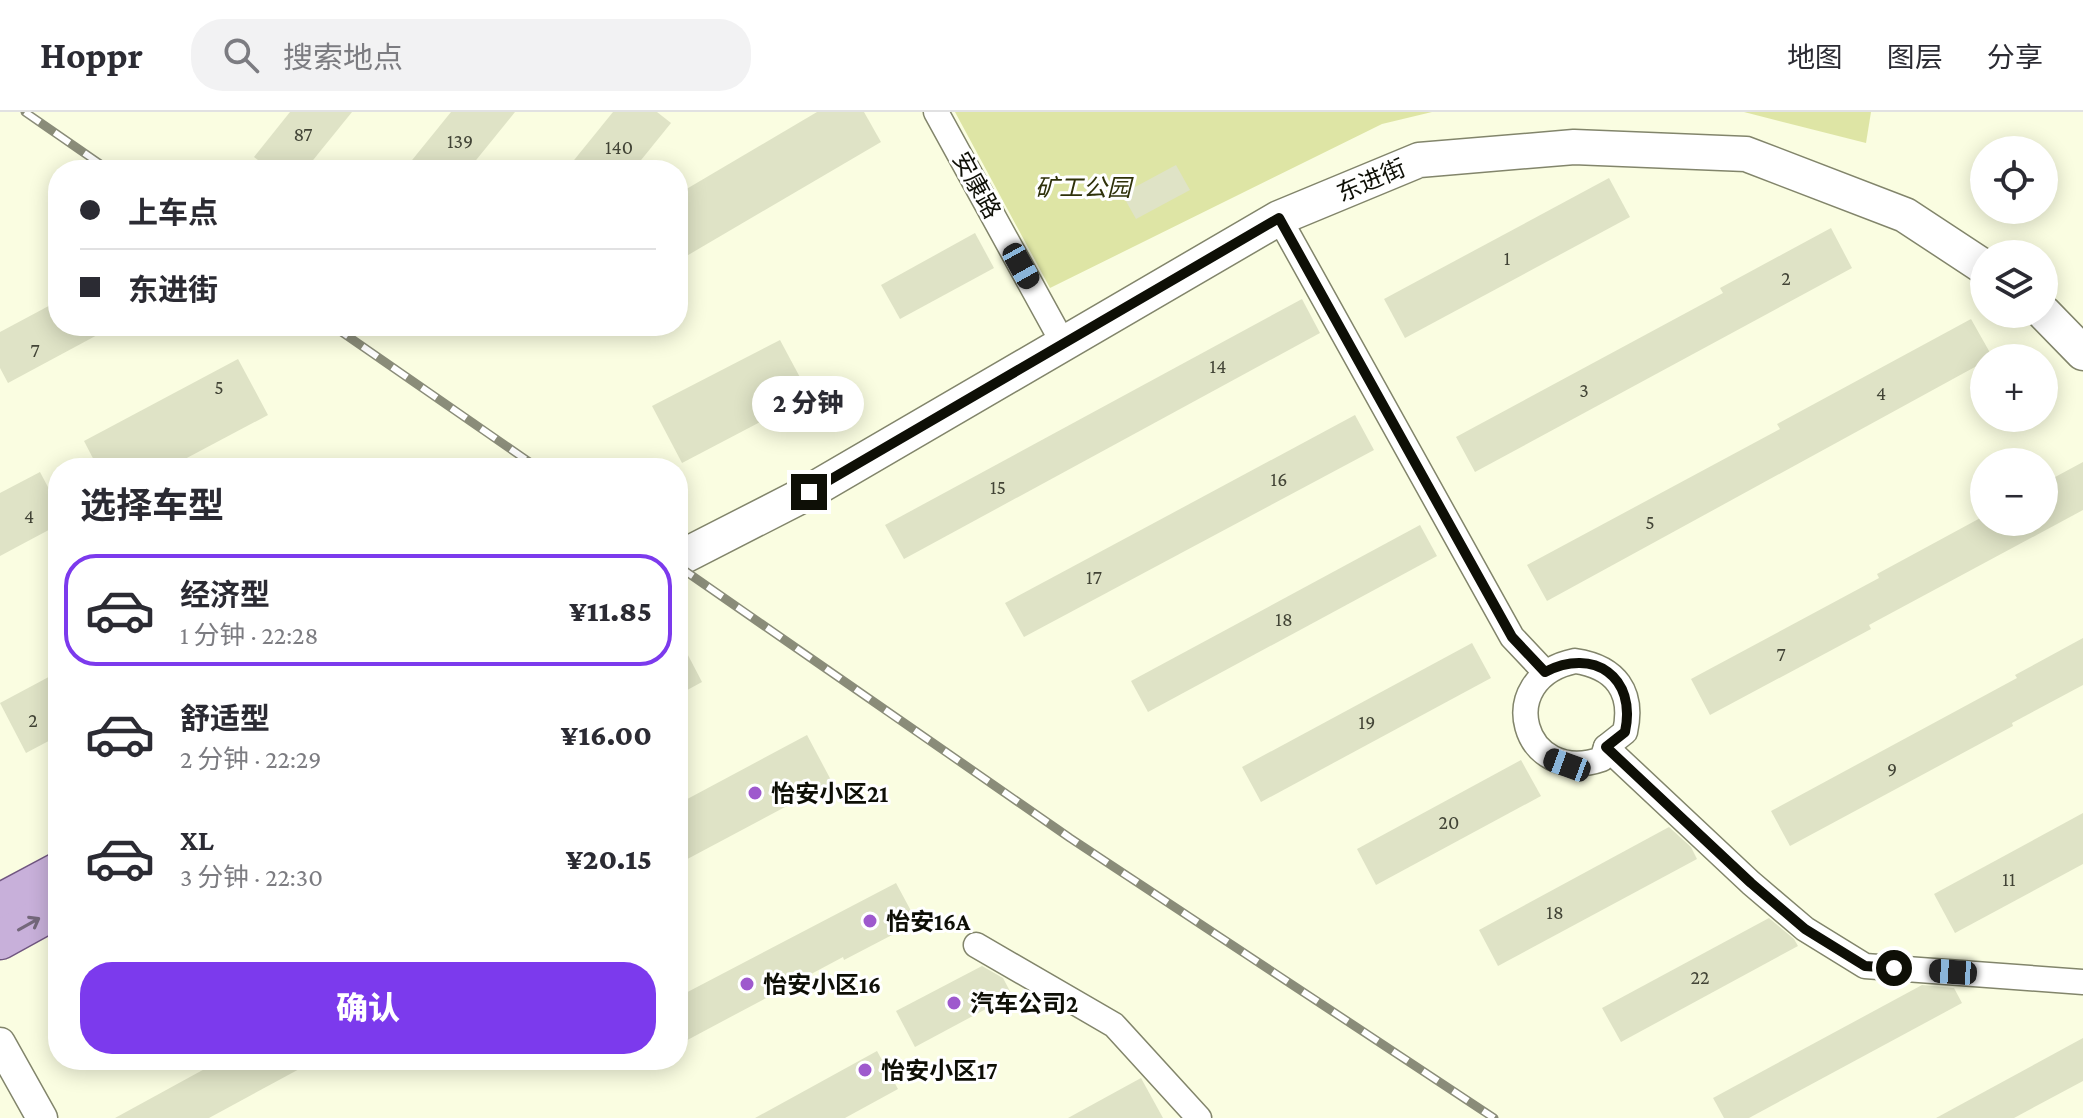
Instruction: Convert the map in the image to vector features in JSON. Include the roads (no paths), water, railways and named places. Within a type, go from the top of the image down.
[{"type":"main road","name":"东进街","points":[[688,554],[809,492],[1279,218],[1419,160],[1574,147],[1746,154],[1905,215],[1970,258]]},
{"type":"main road","points":[[2058,327],[2083,353]]},
{"type":"main road","points":[[0,903],[48,877]]},
{"type":"main road","points":[[0,940],[48,914]]},
{"type":"street","name":"安康路","points":[[936,112],[1063,343]]},
{"type":"street","points":[[1279,218],[1512,637],[1545,672]]},
{"type":"street","points":[[1575,661],[1607,671],[1618,682],[1626,698],[1629,715],[1625,732],[1606,747],[1602,759],[1585,765],[1567,765],[1551,759],[1537,747],[1528,732],[1525,716],[1527,699],[1545,672],[1575,661]]},
{"type":"street","points":[[1606,747],[1751,883],[1805,929],[1865,966],[2083,982]]},
{"type":"street","points":[[976,945],[1114,1025],[1199,1118]]},
{"type":"street","points":[[0,1043],[42,1118]]},
{"type":"railway","points":[[25,112],[95,160]]},
{"type":"railway","points":[[347,336],[524,458]]},
{"type":"railway","points":[[688,573],[1070,838],[1494,1118]]},
{"type":"place","name":"怡安小区21","points":[[755,793]]},
{"type":"place","name":"怡安16A","points":[[870,921]]},
{"type":"place","name":"怡安小区16","points":[[747,984]]},
{"type":"place","name":"汽车公司2","points":[[954,1003]]},
{"type":"place","name":"怡安小区17","points":[[865,1070]]},
{"type":"park label","name":"矿工公园","points":[[1083,187]]}]
